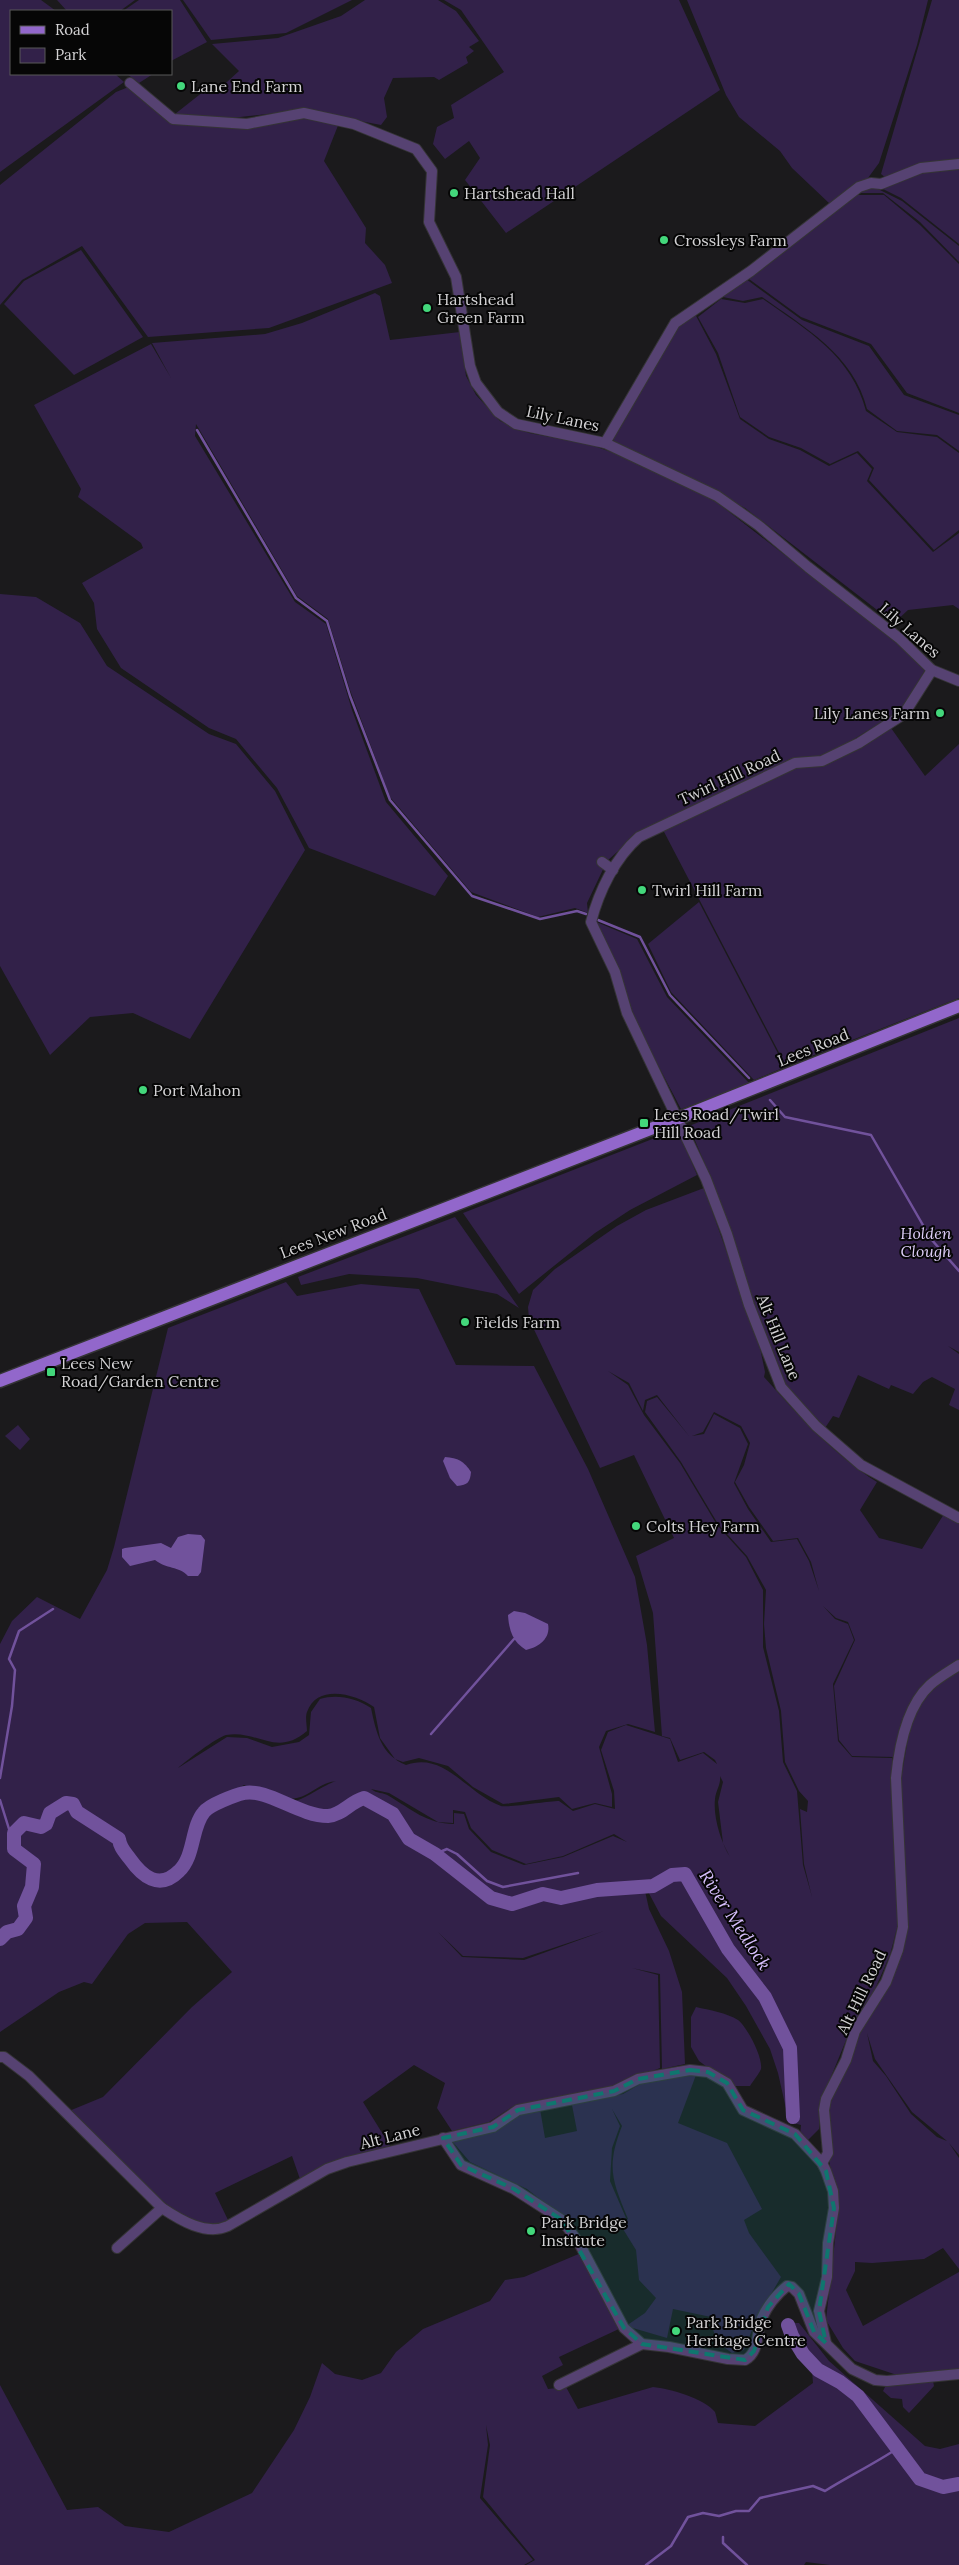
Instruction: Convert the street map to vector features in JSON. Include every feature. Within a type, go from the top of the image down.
[{"type":"main road","name":"Lees Road","points":[[679,1118],[959,1006]]},
{"type":"main road","name":"Lees New Road","points":[[0,1381],[679,1118]]},
{"type":"street","name":"Lily Lanes","points":[[130,82],[173,119],[247,124],[304,113],[354,124],[416,149],[432,171],[430,222],[456,277],[470,366],[480,391],[498,412],[516,424],[605,443],[717,496],[758,525],[808,567],[899,638],[932,670],[959,680]]},
{"type":"street","points":[[605,443],[674,323],[751,271],[859,187],[871,183],[881,184],[921,168],[959,164]]},
{"type":"street","name":"Twirl Hill Road","points":[[679,1118],[627,1013],[615,972],[591,922],[595,907],[621,855],[639,837],[795,763],[822,761],[859,744],[904,714],[932,670]]},
{"type":"street","points":[[602,862],[613,870]]},
{"type":"street","name":"Alt Hill Lane","points":[[679,1118],[719,1212],[749,1305],[781,1387],[816,1426],[861,1465],[959,1518]]},
{"type":"street","name":"Alt Hill Road","points":[[822,2163],[828,2153],[824,2110],[826,2099],[846,2060],[855,2031],[886,1982],[898,1950],[903,1927],[896,1778],[898,1756],[913,1708],[930,1686],[959,1665]]},
{"type":"street","name":"Alt Lane","points":[[0,2057],[28,2076],[162,2208],[178,2219],[213,2231],[220,2230],[327,2169],[346,2162],[493,2127],[518,2110],[614,2091],[638,2079],[699,2070],[708,2072],[727,2083],[743,2110],[795,2134],[822,2163]]},
{"type":"street","points":[[443,2138],[462,2165],[514,2189],[562,2220],[578,2243],[624,2328],[642,2344]]},
{"type":"street","points":[[822,2163],[833,2191],[834,2208],[828,2243],[827,2277],[819,2311],[826,2343]]},
{"type":"street","points":[[117,2248],[162,2208]]},
{"type":"street","points":[[559,2385],[642,2344],[669,2346],[728,2359],[745,2360],[754,2351],[762,2319],[768,2307],[787,2286],[792,2287],[798,2294],[811,2328],[852,2370],[875,2380],[959,2374]]},
{"type":"highlighted area","points":[[690,2070],[708,2072],[727,2083],[743,2110],[795,2134],[826,2171],[834,2208],[819,2311],[826,2343],[814,2332],[799,2294],[789,2284],[768,2307],[754,2351],[745,2360],[642,2344],[624,2328],[562,2220],[514,2189],[461,2165],[443,2138],[493,2127],[518,2110],[614,2091],[638,2079]]},
{"type":"green space","points":[[0,0],[41,0],[55,10],[10,10],[10,75],[116,75],[124,82],[0,172]]},
{"type":"green space","points":[[57,0],[135,0],[121,10],[66,10]]},
{"type":"green space","points":[[139,0],[180,0],[207,42],[172,60],[172,10],[124,10]]},
{"type":"green space","points":[[183,0],[352,0],[286,33],[211,40]]},
{"type":"green space","points":[[365,0],[438,0],[456,11],[479,41],[469,47],[474,51],[466,57],[468,63],[439,80],[434,77],[393,78],[384,98],[387,117],[381,125],[303,110],[222,119],[175,114],[208,88],[216,92],[239,71],[212,44],[278,38],[341,16]]},
{"type":"green space","points":[[444,0],[679,0],[720,90],[506,233],[465,180],[480,158],[469,141],[445,159],[433,144],[437,127],[454,118],[451,105],[504,72],[461,10]]},
{"type":"green space","points":[[687,0],[928,0],[917,45],[879,163],[868,178],[830,204],[792,168],[780,151],[739,117],[726,95]]},
{"type":"green space","points":[[932,0],[959,0],[959,161],[920,163],[886,178],[881,174]]},
{"type":"green space","points":[[128,75],[151,75],[139,83]]},
{"type":"green space","points":[[131,86],[170,122],[306,119],[339,123],[324,161],[366,228],[365,243],[385,265],[392,283],[269,328],[148,337],[82,246],[22,280],[0,305],[0,185],[116,92]]},
{"type":"green space","points":[[925,169],[959,169],[959,244],[901,198],[879,187]]},
{"type":"green space","points":[[874,187],[902,201],[959,246],[959,262],[920,222],[883,193],[853,193]]},
{"type":"green space","points":[[852,195],[884,195],[920,225],[959,264],[959,413],[907,393],[871,344],[801,317],[749,279]]},
{"type":"green space","points":[[81,250],[143,337],[74,375],[4,304],[24,281]]},
{"type":"green space","points":[[746,279],[802,320],[869,346],[904,395],[959,415],[959,451],[937,435],[897,431],[867,409],[851,373],[839,358],[810,331],[762,297],[743,301],[718,296]]},
{"type":"green space","points":[[375,293],[380,296],[390,340],[460,332],[466,376],[476,395],[500,421],[529,433],[589,444],[677,476],[719,504],[880,625],[925,670],[905,704],[895,714],[823,758],[793,760],[635,836],[607,861],[587,903],[588,913],[575,908],[538,917],[471,892],[390,797],[350,690],[328,619],[297,596],[196,424],[195,436],[295,602],[326,624],[352,710],[386,802],[448,876],[435,896],[309,848],[277,788],[236,739],[209,728],[121,668],[97,629],[94,603],[82,583],[143,548],[141,543],[78,497],[81,489],[34,405],[151,344],[171,378],[152,343],[265,334],[302,323]]},
{"type":"green space","points":[[721,299],[745,303],[763,299],[826,346],[839,360],[859,392],[866,411],[897,432],[937,437],[959,453],[959,530],[934,550],[869,480],[874,468],[858,451],[830,464],[801,448],[769,437],[740,417],[718,353],[698,317]]},
{"type":"green space","points":[[694,312],[716,354],[740,419],[769,439],[800,450],[829,466],[857,453],[872,469],[867,481],[933,552],[959,533],[959,609],[953,605],[908,610],[894,623],[745,508],[614,442],[613,438],[675,328]]},
{"type":"green space","points":[[0,594],[36,597],[80,623],[107,666],[209,734],[236,744],[275,791],[305,850],[190,1039],[133,1013],[90,1017],[50,1055],[0,966]]},
{"type":"green space","points":[[891,728],[925,776],[959,744],[959,998],[786,1066],[662,828],[794,766],[821,764],[863,747]]},
{"type":"green space","points":[[699,902],[785,1067],[754,1080],[671,992],[648,944]]},
{"type":"green space","points":[[594,921],[637,939],[667,997],[750,1084],[681,1109],[629,1010]]},
{"type":"green space","name":"Holden Clough","points":[[959,1018],[959,1352],[948,1346],[959,1354],[959,1410],[949,1405],[955,1389],[932,1377],[923,1382],[913,1394],[891,1385],[889,1389],[858,1375],[839,1418],[833,1416],[825,1428],[786,1388],[773,1361],[711,1179],[689,1126]]},
{"type":"green space","points":[[678,1129],[697,1175],[630,1210],[595,1233],[519,1294],[463,1213]]},
{"type":"green space","points":[[704,1188],[759,1343],[765,1372],[764,1377],[831,1447],[877,1482],[860,1510],[879,1538],[922,1549],[944,1514],[959,1522],[959,1662],[906,1712],[894,1757],[852,1756],[839,1740],[834,1686],[855,1640],[848,1622],[836,1618],[823,1606],[835,1619],[848,1624],[854,1640],[833,1684],[838,1741],[852,1757],[892,1758],[898,1924],[890,1955],[871,1998],[849,2033],[821,2101],[819,2129],[806,2142],[800,2135],[801,2125],[789,2122],[778,2073],[770,2049],[746,2006],[727,1978],[661,1916],[643,1882],[649,1909],[669,1951],[682,1992],[685,2064],[662,2069],[660,1974],[632,1968],[658,1975],[660,2068],[607,2089],[539,2100],[512,2107],[489,2122],[452,2131],[437,2108],[445,2083],[414,2065],[363,2102],[392,2149],[301,2182],[292,2156],[215,2193],[228,2220],[214,2225],[206,2225],[188,2219],[169,2208],[151,2194],[114,2159],[69,2111],[103,2097],[192,2007],[232,1972],[187,1922],[145,1923],[128,1934],[92,1984],[84,1982],[59,1992],[0,2032],[0,1644],[12,1621],[37,1597],[80,1619],[107,1570],[168,1328],[286,1282],[297,1296],[361,1284],[419,1289],[456,1365],[534,1366],[588,1469],[635,1577],[647,1645],[655,1732],[628,1724],[606,1731],[599,1747],[612,1794],[612,1807],[595,1803],[572,1809],[559,1797],[503,1804],[473,1787],[448,1766],[419,1758],[403,1762],[396,1759],[406,1765],[420,1762],[433,1764],[455,1776],[477,1793],[501,1806],[559,1801],[573,1811],[595,1804],[615,1809],[614,1791],[601,1750],[608,1732],[626,1725],[670,1739],[678,1762],[703,1753],[717,1764],[715,1760],[704,1752],[680,1760],[670,1738],[662,1736],[653,1613],[636,1556],[674,1538],[634,1455],[600,1468],[529,1319],[528,1307],[533,1290],[555,1269],[617,1226],[646,1210]],"holes":[[[608,1371],[629,1383],[643,1411],[645,1400],[657,1395],[689,1436],[657,1397],[647,1401],[645,1412],[681,1462],[718,1524],[747,1556],[766,1590],[764,1624],[766,1648],[781,1711],[785,1762],[799,1791],[808,1801],[807,1812],[800,1809],[804,1864],[812,1897],[803,1865],[797,1791],[783,1762],[779,1711],[763,1647],[763,1590],[746,1557],[717,1525],[680,1463],[644,1415],[628,1385]],[[714,1412],[741,1426],[750,1443],[744,1465],[735,1482],[749,1507],[773,1541],[798,1538],[811,1562],[819,1591],[809,1561],[797,1539],[771,1542],[748,1509],[734,1483],[748,1444],[740,1428],[714,1414],[704,1434],[692,1436],[703,1432]],[[328,1694],[348,1695],[374,1707],[380,1738],[394,1758],[381,1742],[371,1708],[353,1699],[333,1697],[320,1699],[311,1712],[309,1735],[299,1742],[272,1747],[247,1738],[227,1737],[178,1768],[226,1735],[237,1734],[276,1743],[296,1739],[307,1731],[306,1714],[312,1703],[319,1697]],[[720,1776],[723,1782],[718,1802],[723,1842],[716,1821],[715,1806]],[[336,1781],[301,1799],[290,1801],[274,1798],[251,1789],[235,1790],[244,1785],[278,1797],[291,1799],[302,1796]],[[371,1789],[389,1793],[438,1822],[427,1819],[387,1795]],[[453,1810],[465,1812],[471,1828],[492,1850],[526,1864],[563,1856],[614,1834],[627,1842],[613,1836],[563,1857],[524,1865],[491,1852],[469,1829],[464,1814],[454,1813],[454,1824],[438,1822],[453,1823]],[[604,1931],[524,1960],[462,1957],[438,1932],[463,1956],[523,1958]]]},
{"type":"green space","points":[[455,1217],[519,1308],[497,1294],[417,1278],[349,1274],[301,1285],[298,1277]]},
{"type":"green space","points":[[18,1425],[30,1439],[20,1450],[5,1436]]},
{"type":"green space","points":[[959,1669],[959,2155],[949,2143],[959,2158],[959,2269],[943,2248],[924,2259],[872,2263],[855,2262],[855,2271],[846,2290],[863,2326],[959,2272],[959,2369],[897,2375],[855,2361],[843,2348],[826,2320],[838,2213],[829,2160],[827,2110],[857,2034],[906,1934],[901,1779],[910,1727],[918,1705],[933,1686]],"holes":[[[867,2033],[875,2059],[912,2112],[947,2141],[937,2137],[911,2114],[886,2076],[873,2061]]]},
{"type":"green space","points":[[696,2007],[734,2018],[746,2029],[760,2057],[761,2064],[760,2071],[750,2086],[733,2086],[699,2061],[691,2047],[691,2017]]},
{"type":"green space","points":[[696,2075],[678,2123],[727,2143],[762,2209],[744,2220],[749,2233],[781,2277],[756,2320],[744,2350],[732,2353],[717,2338],[711,2317],[673,2309],[667,2338],[626,2326],[645,2313],[656,2298],[639,2280],[636,2250],[623,2229],[624,2222],[628,2219],[618,2194],[613,2173],[614,2152],[622,2126],[612,2109],[620,2126],[612,2148],[610,2181],[626,2218],[608,2222],[563,2217],[527,2189],[470,2162],[452,2141],[520,2111],[540,2109],[545,2138],[577,2131],[572,2105],[623,2094],[642,2083],[665,2077]]},
{"type":"green space","points":[[581,2253],[621,2328],[559,2357],[563,2365],[542,2376],[548,2389],[566,2387],[578,2409],[653,2387],[660,2388],[703,2402],[715,2412],[718,2423],[755,2426],[813,2383],[811,2359],[783,2323],[799,2323],[829,2361],[925,2446],[940,2449],[959,2444],[959,2565],[830,2565],[806,2562],[804,2565],[526,2565],[535,2560],[483,2497],[490,2445],[486,2425],[488,2445],[480,2498],[533,2560],[524,2565],[0,2565],[0,2385],[67,2510],[98,2507],[125,2526],[169,2532],[252,2493],[294,2430],[310,2397],[322,2363],[335,2374],[362,2380],[381,2373],[396,2352],[423,2329],[490,2301],[505,2280],[524,2277]]},
{"type":"green space","points":[[933,2381],[934,2386],[909,2413],[903,2407],[902,2399],[891,2398],[883,2391],[886,2385]]},
{"type":"shaded area","points":[[445,1457],[457,1459],[466,1465],[471,1472],[468,1482],[457,1486],[450,1478],[443,1461]]},
{"type":"shaded area","points":[[188,1534],[201,1535],[205,1540],[201,1572],[198,1576],[188,1576],[155,1560],[130,1566],[122,1557],[122,1549],[125,1548],[161,1543],[171,1548],[178,1537]]},
{"type":"shaded area","points":[[514,1611],[525,1613],[548,1624],[546,1638],[535,1647],[526,1650],[512,1635],[508,1615]]},
{"type":"waterway","points":[[197,430],[296,598],[327,621],[350,696],[390,800],[472,896],[540,919],[577,911],[586,914]]},
{"type":"waterway","points":[[598,920],[640,937],[670,995],[749,1078]]},
{"type":"waterway","points":[[770,1100],[785,1117],[871,1135],[931,1239],[959,1271]]},
{"type":"waterway","points":[[0,1778],[12,1706],[15,1670],[9,1659],[19,1631],[53,1609]]},
{"type":"waterway","points":[[431,1734],[514,1639]]},
{"type":"waterway","name":"River Medlock","points":[[0,1939],[7,1932],[18,1929],[26,1918],[24,1906],[32,1887],[34,1864],[14,1849],[14,1833],[24,1823],[41,1827],[46,1824],[50,1813],[66,1803],[73,1804],[77,1812],[119,1839],[123,1850],[146,1876],[152,1879],[165,1880],[172,1877],[184,1865],[191,1850],[197,1825],[204,1812],[211,1806],[229,1798],[244,1793],[263,1794],[306,1812],[328,1816],[338,1813],[354,1802],[364,1798],[393,1814],[409,1839],[435,1854],[491,1898],[512,1904],[543,1894],[561,1898],[597,1890],[653,1886],[672,1875],[685,1874],[728,1949],[765,1997],[790,2048],[793,2117]]},
{"type":"waterway","points":[[0,1800],[9,1829],[14,1833]]},
{"type":"waterway","points":[[435,1854],[447,1849],[457,1854],[487,1881],[503,1887],[578,1873]]},
{"type":"waterway","name":"River Medlock","points":[[788,2325],[792,2336],[803,2354],[818,2370],[840,2382],[858,2396],[920,2479],[943,2487],[959,2484]]},
{"type":"waterway","points":[[646,2565],[671,2546],[688,2517],[703,2513],[719,2516],[736,2511],[749,2511],[760,2498],[813,2486],[825,2491],[898,2448]]},
{"type":"waterway","points":[[723,2537],[723,2543],[747,2565]]},
{"type":"place","name":"Lane End Farm","points":[[181,86]]},
{"type":"place","name":"Hartshead Hall","points":[[454,193]]},
{"type":"place","name":"Crossleys Farm","points":[[664,240]]},
{"type":"place","name":"Hartshead Green Farm","points":[[427,308]]},
{"type":"place","name":"Lily Lanes Farm","points":[[940,713]]},
{"type":"place","name":"Twirl Hill Farm","points":[[642,890]]},
{"type":"place","name":"Port Mahon","points":[[143,1090]]},
{"type":"place","name":"Lees Road/Twirl Hill Road","points":[[644,1123]]},
{"type":"place","name":"Fields Farm","points":[[465,1322]]},
{"type":"place","name":"Lees New Road/Garden Centre","points":[[51,1372]]},
{"type":"place","name":"Colts Hey Farm","points":[[636,1526]]},
{"type":"place","name":"Park Bridge Institute","points":[[531,2231]]},
{"type":"place","name":"Park Bridge Heritage Centre","points":[[676,2331]]}]
